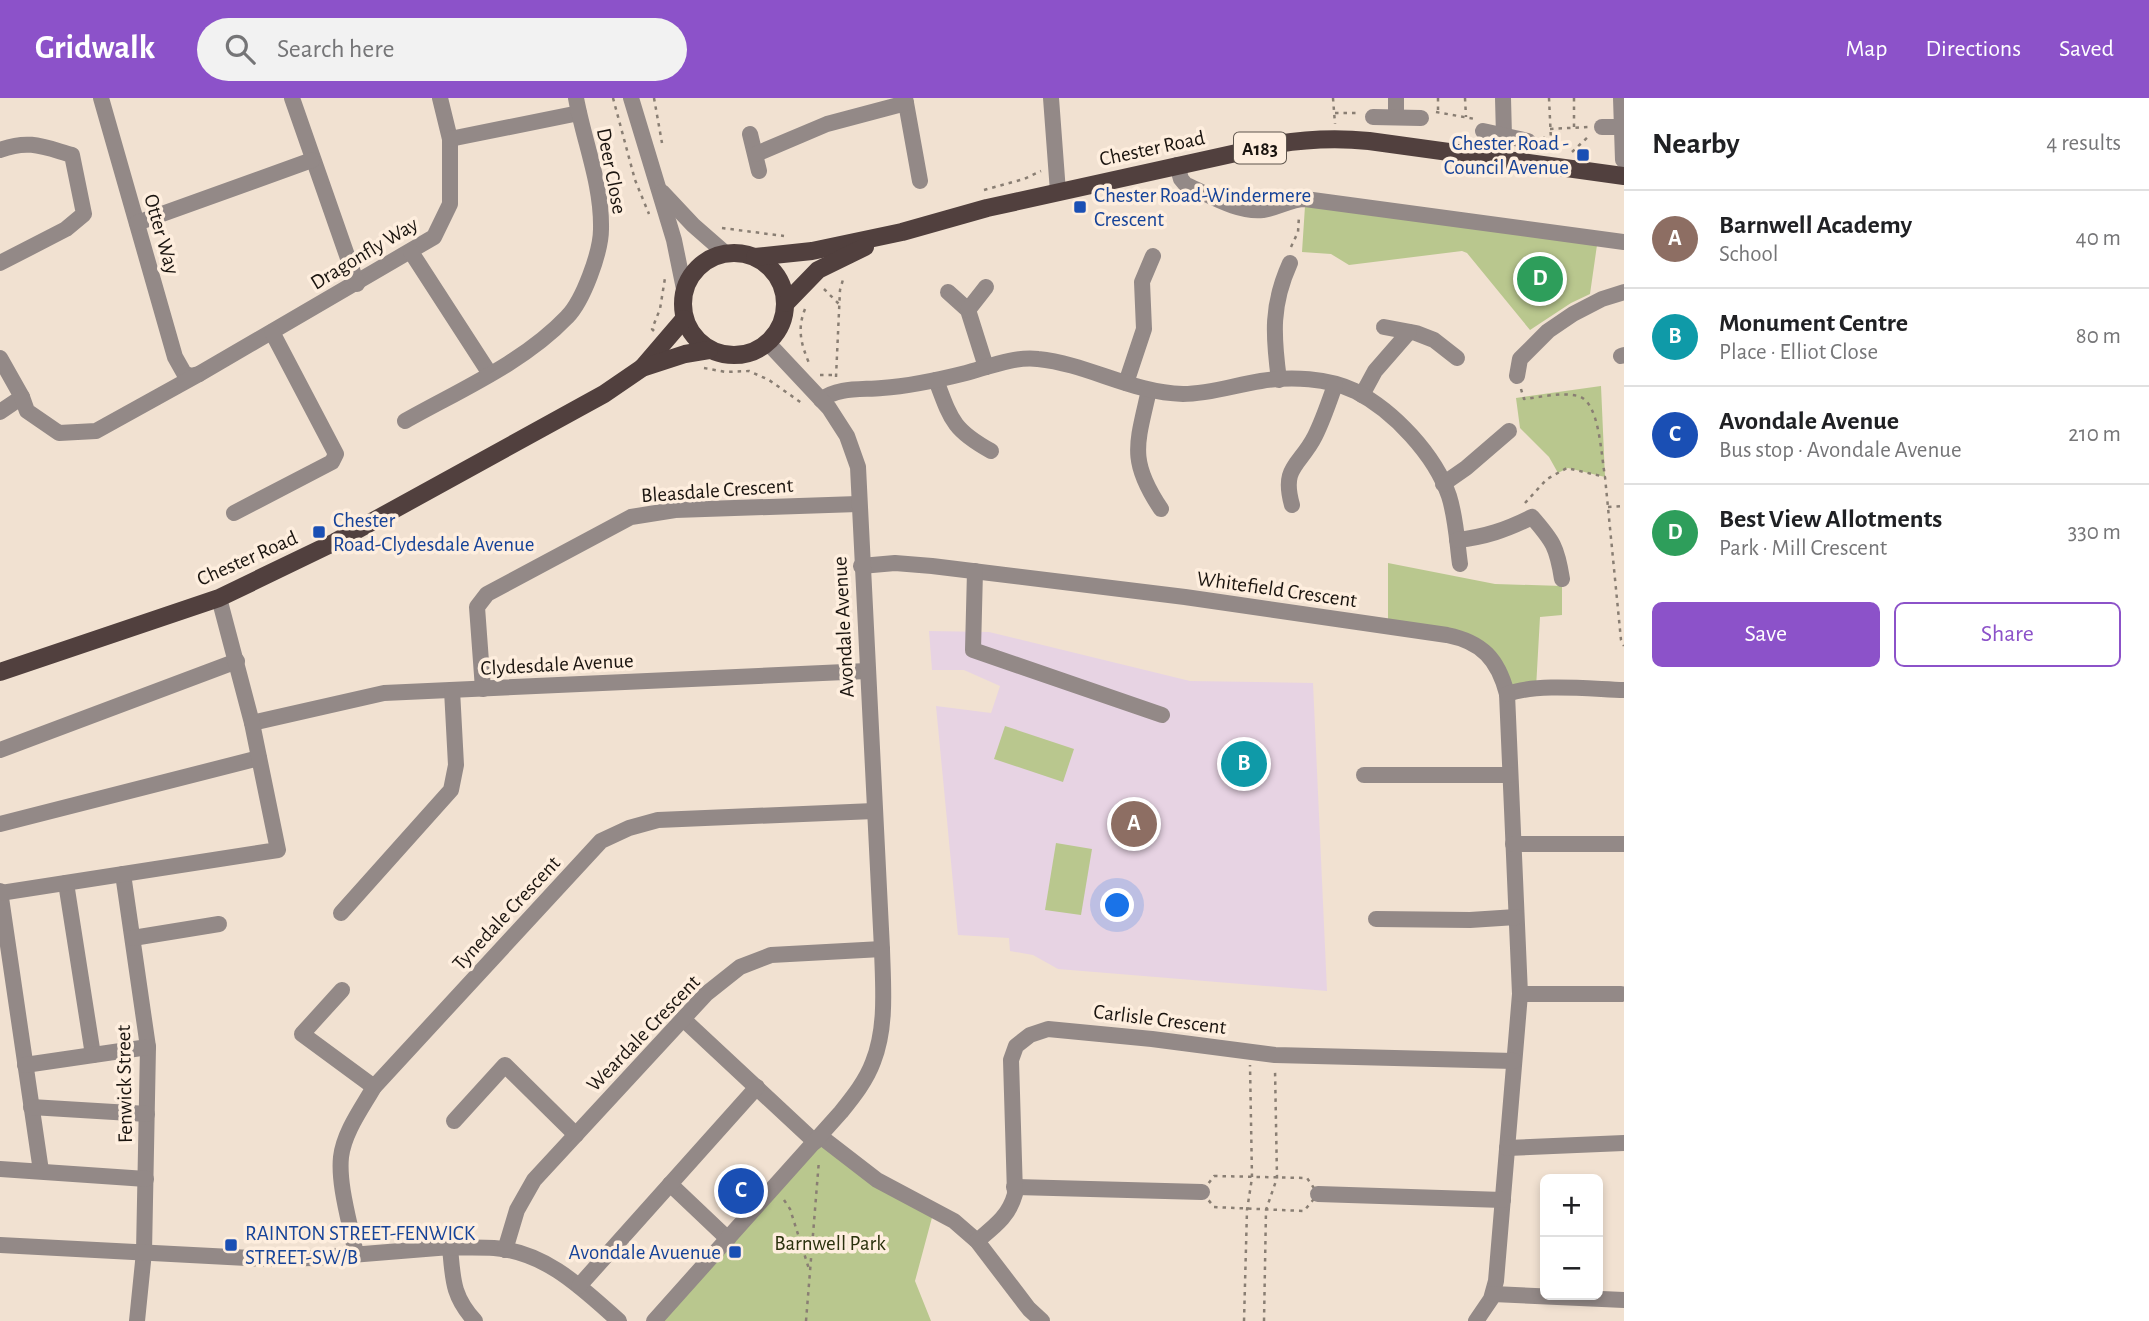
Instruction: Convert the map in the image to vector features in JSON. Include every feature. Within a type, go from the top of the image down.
[{"type":"main road","name":"Chester Road","points":[[755,257],[812,251],[902,232],[987,208],[1277,144],[1337,138],[1623,168]]},
{"type":"main road","name":"Chester Road","points":[[786,303],[818,270],[846,255],[902,232]]},
{"type":"main road","points":[[725,253],[743,253],[770,267],[777,276],[786,303],[779,330],[767,342],[746,355],[729,356],[709,350],[693,336],[684,319],[684,289],[698,266],[725,253]]},
{"type":"main road","points":[[642,368],[684,319]]},
{"type":"main road","points":[[642,368],[685,354],[709,350]]},
{"type":"main road","name":"Chester Road","points":[[0,672],[219,598],[335,542],[604,394],[642,368]]},
{"type":"street","name":"Otter Way","points":[[101,98],[175,357],[184,373],[195,375]]},
{"type":"street","points":[[292,98],[357,284]]},
{"type":"street","name":"Dragonfly Way","points":[[0,359],[27,411],[59,433],[96,431],[411,252],[434,237],[450,204],[450,139],[440,98]]},
{"type":"street","points":[[631,98],[674,240],[684,289]]},
{"type":"street","points":[[1051,98],[1058,192]]},
{"type":"street","points":[[1503,98],[1504,136]]},
{"type":"street","points":[[1620,98],[1623,168]]},
{"type":"street","points":[[756,154],[827,124],[905,101],[920,181]]},
{"type":"street","points":[[450,139],[578,105]]},
{"type":"street","name":"Deer Close","points":[[405,421],[490,374],[534,345],[569,316],[594,268],[601,230],[598,188],[578,105]]},
{"type":"street","points":[[1373,117],[1396,106],[1421,118]]},
{"type":"street","points":[[1600,127],[1622,127]]},
{"type":"street","points":[[1483,131],[1528,141]]},
{"type":"street","points":[[750,134],[759,171]]},
{"type":"street","points":[[0,150],[18,144],[38,145],[72,155],[84,214],[66,229],[0,263]]},
{"type":"street","points":[[137,223],[312,160]]},
{"type":"street","points":[[1177,165],[1185,185],[1232,205],[1261,211],[1300,199],[1624,242]]},
{"type":"street","points":[[656,184],[693,225],[725,253]]},
{"type":"street","points":[[411,252],[490,374]]},
{"type":"street","points":[[1126,383],[1144,329],[1142,282],[1153,256]]},
{"type":"street","points":[[1279,380],[1273,320],[1280,285],[1290,263]]},
{"type":"street","points":[[968,310],[986,286]]},
{"type":"street","points":[[948,292],[968,310],[986,368]]},
{"type":"street","points":[[1517,376],[1520,359],[1548,331],[1602,299],[1624,292]]},
{"type":"street","points":[[1384,327],[1434,340],[1457,358]]},
{"type":"street","points":[[234,513],[332,462],[336,454],[272,332]]},
{"type":"street","points":[[1362,396],[1375,372],[1409,332]]},
{"type":"street","name":"Avondale Avenue","points":[[654,1321],[818,1139],[860,1087],[873,1063],[880,1037],[883,1000],[882,949],[858,467],[847,436],[813,403],[767,342]]},
{"type":"street","points":[[813,403],[837,383],[916,386],[1036,358],[1069,365],[1150,390],[1182,394],[1262,381],[1324,381],[1354,391],[1383,409],[1428,456],[1449,495],[1460,564]]},
{"type":"street","points":[[936,380],[952,421],[973,441],[992,451]]},
{"type":"street","points":[[1292,505],[1287,488],[1291,470],[1313,440],[1335,385]]},
{"type":"street","points":[[1150,390],[1139,436],[1138,456],[1140,472],[1161,509]]},
{"type":"street","points":[[0,412],[22,397]]},
{"type":"street","points":[[1443,484],[1509,431]]},
{"type":"street","name":"Bleasdale Crescent","points":[[483,688],[477,607],[487,594],[631,517],[675,510],[858,504]]},
{"type":"street","points":[[1457,540],[1480,538],[1508,529],[1532,517],[1552,539],[1559,556],[1562,579]]},
{"type":"street","name":"Whitefield Crescent","points":[[861,566],[895,563],[1185,597],[1466,639],[1482,649],[1495,662],[1507,694],[1520,994],[1496,1281],[1493,1294],[1483,1314],[1476,1321]]},
{"type":"street","points":[[975,572],[974,650],[1162,715]]},
{"type":"street","points":[[41,1171],[0,892],[278,850],[252,723],[219,598]]},
{"type":"street","points":[[0,750],[237,661]]},
{"type":"street","name":"Clydesdale Avenue","points":[[252,723],[384,693],[867,671]]},
{"type":"street","points":[[1507,694],[1519,689],[1624,690]]},
{"type":"street","points":[[341,913],[451,790],[456,765],[452,690]]},
{"type":"street","points":[[0,824],[259,758]]},
{"type":"street","points":[[1364,775],[1510,775]]},
{"type":"street","name":"Tynedale Crescent","points":[[356,1255],[343,1185],[341,1156],[353,1122],[374,1087],[601,841],[629,828],[658,820],[874,811]]},
{"type":"street","points":[[1513,844],[1624,844]]},
{"type":"street","name":"Fenwick Street","points":[[124,874],[148,1047],[144,1252],[137,1321]]},
{"type":"street","points":[[66,883],[93,1055]]},
{"type":"street","points":[[1376,919],[1470,920],[1516,917]]},
{"type":"street","points":[[133,938],[219,925]]},
{"type":"street","name":"Weardale Crescent","points":[[505,1250],[517,1210],[534,1180],[706,994],[740,967],[771,955],[882,949]]},
{"type":"street","points":[[342,990],[302,1034],[374,1087]]},
{"type":"street","points":[[1520,994],[1621,994]]},
{"type":"street","points":[[683,1019],[818,1139],[877,1180],[954,1221],[977,1241],[1028,1309],[1042,1321]]},
{"type":"street","name":"Carlisle Crescent","points":[[977,1241],[1004,1219],[1011,1207],[1014,1187],[1011,1060],[1016,1046],[1030,1035],[1048,1029],[1066,1029],[1275,1055],[1514,1060]]},
{"type":"street","points":[[25,1065],[148,1047]]},
{"type":"street","points":[[454,1121],[505,1065],[576,1135]]},
{"type":"street","points":[[579,1286],[757,1087]]},
{"type":"street","points":[[31,1107],[147,1114]]},
{"type":"street","points":[[1507,1148],[1624,1143]]},
{"type":"street","points":[[0,1169],[146,1179]]},
{"type":"street","points":[[670,1184],[728,1239]]},
{"type":"street","points":[[1014,1187],[1202,1192]]},
{"type":"street","points":[[1318,1194],[1503,1199]]},
{"type":"street","points":[[0,1245],[268,1259],[450,1247],[505,1250],[553,1267],[618,1321]]},
{"type":"street","points":[[450,1247],[454,1290],[462,1307],[475,1321]]},
{"type":"street","points":[[1493,1294],[1624,1300]]},
{"type":"path","points":[[614,98],[635,180],[652,221]]},
{"type":"path","points":[[654,98],[664,152]]},
{"type":"path","points":[[1333,98],[1337,138]]},
{"type":"path","points":[[1438,98],[1438,113]]},
{"type":"path","points":[[1465,98],[1466,117]]},
{"type":"path","points":[[1549,98],[1551,140]]},
{"type":"path","points":[[1574,98],[1574,128]]},
{"type":"path","points":[[1550,129],[1600,127]]},
{"type":"path","points":[[1528,141],[1532,133],[1551,140],[1570,154],[1600,127]]},
{"type":"path","points":[[981,191],[1024,179],[1056,163]]},
{"type":"path","points":[[1290,263],[1289,250],[1298,232],[1300,199]]},
{"type":"path","points":[[718,227],[787,237]]},
{"type":"path","points":[[665,271],[660,309],[652,329],[665,341]]},
{"type":"path","points":[[815,372],[837,383],[840,290],[844,276],[836,281]]},
{"type":"path","points":[[817,293],[827,285]]},
{"type":"path","points":[[804,310],[799,334],[810,366]]},
{"type":"path","points":[[695,367],[726,372],[749,371],[813,403]]},
{"type":"path","points":[[1517,376],[1524,399],[1580,396],[1586,400],[1595,415],[1605,477],[1621,640],[1624,646]]},
{"type":"path","points":[[1508,529],[1518,511],[1547,480],[1567,468],[1605,477]]},
{"type":"path","points":[[1608,507],[1624,506]]},
{"type":"path","points":[[1244,1321],[1247,1210],[1252,1178],[1250,1052]]},
{"type":"path","points":[[1264,1321],[1266,1210],[1277,1178],[1275,1055]]},
{"type":"path","points":[[807,1321],[818,1139]]},
{"type":"path","points":[[1214,1177],[1252,1178],[1307,1178],[1318,1194],[1304,1211],[1214,1207],[1202,1192],[1214,1177]]},
{"type":"path","points":[[774,1188],[790,1209],[810,1272]]},
{"type":"shaded area","points":[[929,631],[989,632],[1190,681],[1313,683],[1327,991],[1058,969],[1033,955],[1010,951],[1009,938],[958,935],[936,706],[991,713],[1000,686],[964,670],[932,670]]},
{"type":"green space","points":[[1305,206],[1597,245],[1590,294],[1530,330],[1467,253],[1462,251],[1349,265],[1331,254],[1302,252]]},
{"type":"green space","points":[[1601,386],[1605,477],[1568,468],[1558,473],[1549,457],[1520,428],[1516,398]]},
{"type":"green space","points":[[1388,563],[1495,584],[1562,586],[1562,615],[1540,617],[1536,688],[1507,694],[1482,649],[1388,627]]},
{"type":"green space","points":[[1005,726],[1074,749],[1063,782],[994,759]]},
{"type":"green space","points":[[1056,843],[1092,849],[1081,915],[1045,910]]},
{"type":"green space","name":"Barnwell Park","points":[[820,1136],[934,1210],[915,1281],[931,1321],[654,1321]]},
{"type":"place","name":"Chester Road - Council Avenue","points":[[1583,155]]},
{"type":"place","name":"Chester Road-Windermere Crescent","points":[[1080,207]]},
{"type":"place","name":"Best View Allotments","points":[[1540,279]]},
{"type":"place","name":"Chester Road-Clydesdale Avenue","points":[[319,532]]},
{"type":"place","name":"Monument Centre","points":[[1244,764]]},
{"type":"place","name":"Barnwell Academy","points":[[1134,824]]},
{"type":"place","name":"Avondale Avenue","points":[[741,1191]]},
{"type":"place","name":"RAINTON STREET-FENWICK STREET-SW/B","points":[[231,1245]]},
{"type":"place","name":"Avondale Avuenue","points":[[735,1252]]}]
